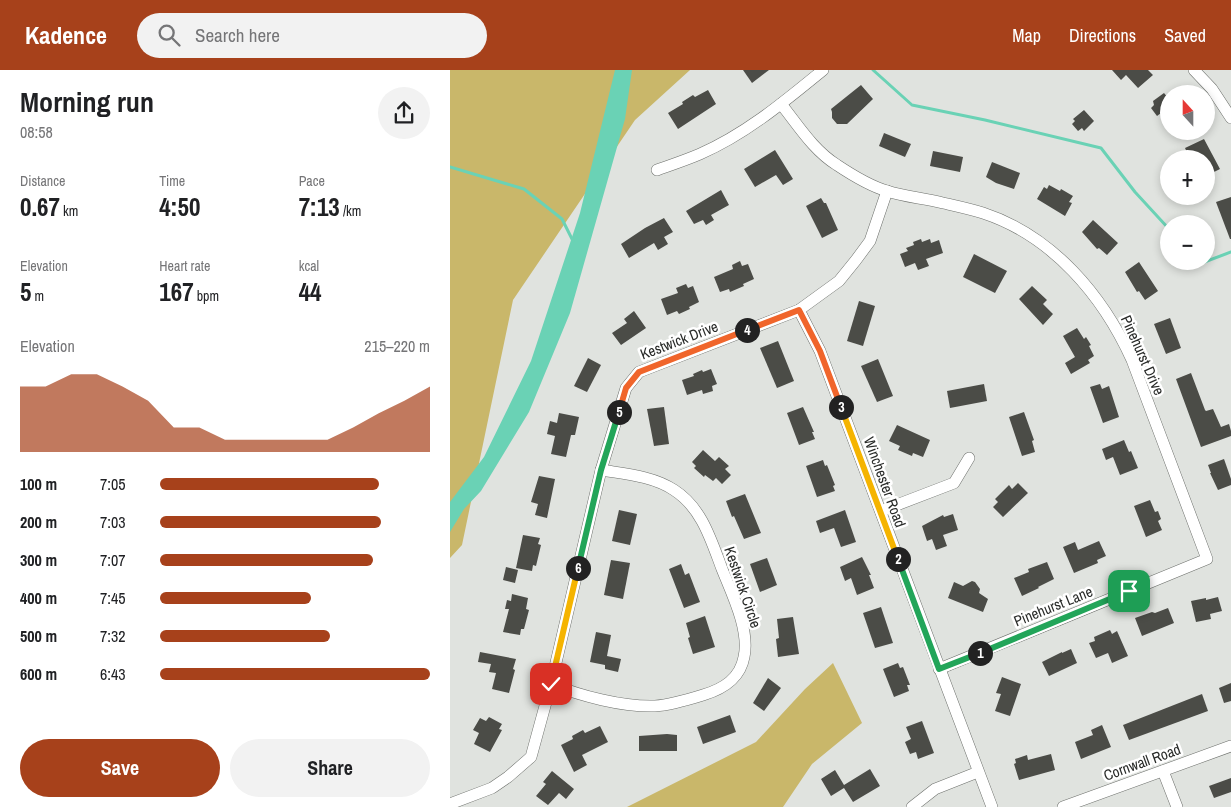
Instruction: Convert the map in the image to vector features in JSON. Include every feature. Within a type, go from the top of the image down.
[{"type":"street","points":[[657,170],[700,154],[737,135],[781,104],[823,70]]},
{"type":"street","points":[[1194,70],[1212,89],[1231,118]]},
{"type":"street","name":"Pinehurst Drive","points":[[781,104],[810,141],[836,165],[887,191],[940,202],[1002,221],[1025,233],[1052,252],[1075,273],[1110,316],[1132,360],[1207,559]]},
{"type":"street","name":"Kestwick Drive","points":[[450,804],[492,788],[531,757],[551,684],[601,470],[626,388],[639,372],[799,310],[838,281],[870,241],[887,191]]},
{"type":"street","name":"Winchester Road","points":[[799,310],[820,351],[992,807]]},
{"type":"street","points":[[881,511],[954,483],[969,458]]},
{"type":"street","name":"Kestwick Circle","points":[[551,684],[568,691],[636,705],[656,706],[679,703],[719,690],[736,675],[741,668],[745,656],[746,644],[737,606],[704,522],[688,502],[673,490],[655,481],[601,470]]},
{"type":"street","name":"Pinehurst Lane","points":[[939,669],[1207,559]]},
{"type":"street","name":"Cornwall Road","points":[[1063,807],[1231,746]]},
{"type":"street","points":[[1163,771],[1177,807]]},
{"type":"street","points":[[912,807],[935,789],[978,772]]},
{"type":"shaded area","points":[[450,70],[690,70],[635,120],[513,300],[462,545],[450,558]]},
{"type":"shaded area","points":[[615,70],[632,70],[625,119],[570,313],[529,412],[481,491],[464,509],[450,532],[450,502],[484,457],[531,361],[580,213]]},
{"type":"shaded area","points":[[833,663],[862,723],[812,764],[783,807],[627,807],[756,742],[805,689]]},
{"type":"building","points":[[743,70],[769,70],[752,83]]},
{"type":"building","points":[[1112,70],[1148,70],[1153,75],[1138,88],[1126,75],[1121,80]]},
{"type":"building","points":[[861,85],[873,99],[847,124],[837,124],[832,118],[831,109]]},
{"type":"building","points":[[708,90],[716,104],[678,129],[668,113],[693,95],[695,97]]},
{"type":"building","points":[[1160,96],[1160,114],[1157,116],[1151,108],[1154,105],[1153,101]]},
{"type":"building","points":[[1084,110],[1094,121],[1084,131],[1082,128],[1078,131],[1072,124],[1075,121],[1073,119]]},
{"type":"building","points":[[884,133],[911,144],[905,157],[879,146]]},
{"type":"building","points":[[1205,140],[1210,150],[1186,150],[1185,148]]},
{"type":"building","points":[[775,150],[793,179],[783,185],[776,175],[755,187],[744,169]]},
{"type":"building","points":[[933,151],[963,157],[960,172],[930,166]]},
{"type":"building","points":[[1215,160],[1220,169],[1215,172]]},
{"type":"building","points":[[992,162],[1020,173],[1014,189],[996,183],[986,177]]},
{"type":"building","points":[[1049,185],[1073,196],[1069,202],[1072,203],[1065,216],[1037,199],[1044,187],[1047,189]]},
{"type":"building","points":[[721,190],[729,205],[711,215],[714,220],[706,225],[703,220],[694,224],[686,211]]},
{"type":"building","points":[[1231,197],[1231,239],[1230,239],[1216,202]]},
{"type":"building","points":[[821,198],[826,203],[838,230],[822,238],[806,206]]},
{"type":"building","points":[[664,218],[673,232],[664,237],[668,244],[658,250],[654,243],[629,258],[621,244]]},
{"type":"building","points":[[1093,220],[1118,243],[1107,255],[1099,248],[1097,249],[1082,232]]},
{"type":"building","points":[[921,239],[922,242],[930,239],[931,243],[939,240],[943,253],[926,259],[929,266],[918,270],[915,263],[905,267],[900,254],[908,251],[906,248],[914,245],[913,242]]},
{"type":"building","points":[[974,254],[1007,271],[995,293],[963,277]]},
{"type":"building","points":[[740,261],[742,266],[748,264],[754,279],[730,292],[729,289],[720,292],[714,277],[733,269],[732,265]]},
{"type":"building","points":[[1139,262],[1158,291],[1145,300],[1139,291],[1137,292],[1125,272]]},
{"type":"building","points":[[686,284],[688,288],[693,286],[699,302],[679,314],[677,311],[667,315],[661,299],[678,293],[676,288]]},
{"type":"building","points":[[1032,286],[1047,300],[1043,304],[1053,314],[1043,325],[1019,299]]},
{"type":"building","points":[[859,301],[875,306],[863,346],[847,341]]},
{"type":"building","points":[[634,311],[646,328],[621,345],[612,333],[627,323],[624,319]]},
{"type":"building","points":[[1170,318],[1181,348],[1166,354],[1154,324]]},
{"type":"building","points":[[1077,328],[1084,339],[1086,337],[1091,345],[1089,346],[1094,356],[1088,360],[1090,363],[1071,374],[1065,363],[1075,357],[1063,336]]},
{"type":"building","points":[[778,341],[794,381],[777,388],[760,348]]},
{"type":"building","points":[[588,358],[601,365],[587,392],[574,386]]},
{"type":"building","points":[[878,359],[893,396],[877,402],[861,366]]},
{"type":"building","points":[[711,369],[717,384],[712,386],[713,391],[703,394],[702,390],[687,395],[682,380],[694,376],[693,374],[702,370],[703,372]]},
{"type":"building","points":[[1191,373],[1205,410],[1213,409],[1221,427],[1229,424],[1231,431],[1231,436],[1201,447],[1176,379]]},
{"type":"building","points":[[984,384],[987,401],[950,408],[947,391]]},
{"type":"building","points":[[1100,384],[1102,389],[1109,386],[1119,417],[1103,423],[1090,387]]},
{"type":"building","points":[[664,407],[669,444],[654,446],[647,409]]},
{"type":"building","points":[[803,407],[814,432],[812,432],[815,439],[799,445],[787,413]]},
{"type":"building","points":[[1024,412],[1034,440],[1032,441],[1035,452],[1022,456],[1009,417]]},
{"type":"building","points":[[559,413],[579,417],[575,435],[571,435],[566,457],[551,454],[555,436],[547,434],[550,421],[557,423]]},
{"type":"building","points":[[897,425],[930,440],[923,457],[913,453],[912,456],[898,450],[900,446],[889,441]]},
{"type":"building","points":[[1124,440],[1138,468],[1120,475],[1113,457],[1106,460],[1102,449]]},
{"type":"building","points":[[703,450],[715,461],[719,457],[729,466],[725,469],[731,475],[722,484],[716,478],[713,481],[705,475],[704,477],[694,468],[696,466],[692,462]]},
{"type":"building","points":[[1224,459],[1231,479],[1231,485],[1218,490],[1208,465]]},
{"type":"building","points":[[823,460],[835,485],[833,486],[835,491],[817,497],[806,466]]},
{"type":"building","points":[[539,476],[555,479],[547,518],[535,515],[538,504],[531,502]]},
{"type":"building","points":[[1018,483],[1028,493],[1003,517],[993,507],[998,502],[995,499],[1009,485],[1012,489]]},
{"type":"building","points":[[745,494],[761,533],[744,539],[726,501]]},
{"type":"building","points":[[1150,500],[1155,512],[1158,511],[1161,519],[1158,521],[1162,530],[1146,537],[1134,506]]},
{"type":"building","points":[[619,510],[637,514],[630,545],[612,541]]},
{"type":"building","points":[[845,510],[856,542],[841,547],[834,528],[820,533],[816,521]]},
{"type":"building","points":[[953,514],[958,530],[943,535],[947,546],[936,550],[932,539],[927,541],[922,526],[943,515],[944,517]]},
{"type":"building","points":[[523,535],[540,538],[538,544],[541,545],[536,566],[533,565],[532,571],[516,568]]},
{"type":"building","points":[[1099,541],[1106,556],[1097,560],[1098,563],[1074,573],[1063,547],[1075,542],[1078,550]]},
{"type":"building","points":[[862,557],[871,575],[869,575],[874,588],[857,595],[851,578],[845,581],[840,567]]},
{"type":"building","points":[[767,558],[777,585],[760,592],[750,564]]},
{"type":"building","points":[[611,560],[630,563],[623,599],[604,595]]},
{"type":"building","points":[[1047,562],[1054,579],[1022,596],[1014,578],[1029,572],[1028,569]]},
{"type":"building","points":[[681,564],[685,575],[689,573],[700,602],[684,608],[669,569]]},
{"type":"building","points":[[506,567],[518,570],[515,583],[503,580]]},
{"type":"building","points":[[972,581],[980,589],[979,593],[988,599],[983,612],[948,598],[954,582],[963,586]]},
{"type":"building","points":[[512,594],[528,598],[526,609],[529,610],[524,629],[521,629],[520,635],[503,632],[509,609],[505,609],[507,600],[511,601]]},
{"type":"building","points":[[1218,597],[1222,611],[1210,614],[1211,619],[1196,622],[1191,601]]},
{"type":"building","points":[[881,607],[893,643],[875,648],[863,613]]},
{"type":"building","points":[[1168,608],[1174,623],[1142,636],[1135,618]]},
{"type":"building","points":[[705,616],[715,647],[693,654],[686,623]]},
{"type":"building","points":[[793,617],[799,654],[778,657],[776,639],[779,638],[777,619]]},
{"type":"building","points":[[1110,630],[1112,634],[1117,631],[1128,656],[1112,663],[1108,653],[1096,658],[1089,643],[1095,641],[1094,637]]},
{"type":"building","points":[[596,632],[611,635],[607,656],[621,659],[618,672],[605,669],[605,665],[590,662]]},
{"type":"building","points":[[1071,649],[1077,663],[1049,676],[1042,662]]},
{"type":"building","points":[[480,652],[516,659],[509,693],[492,689],[496,673],[489,672],[491,664],[478,662]]},
{"type":"building","points":[[898,663],[900,668],[903,667],[910,685],[907,685],[909,691],[894,697],[883,669]]},
{"type":"building","points":[[1002,677],[1021,684],[1010,716],[995,711],[1001,694],[996,693]]},
{"type":"building","points":[[768,678],[781,688],[764,711],[753,703]]},
{"type":"building","points":[[1231,683],[1231,701],[1224,703],[1219,688]]},
{"type":"building","points":[[1202,694],[1208,711],[1129,740],[1123,725]]},
{"type":"building","points":[[730,715],[736,732],[703,744],[697,727]]},
{"type":"building","points":[[489,717],[502,724],[499,729],[502,730],[490,752],[474,744],[479,733],[473,730],[480,718],[486,721]]},
{"type":"building","points":[[922,721],[934,753],[918,759],[916,752],[910,754],[905,742],[911,739],[906,727]]},
{"type":"building","points":[[1102,725],[1111,747],[1081,759],[1075,742],[1093,735],[1091,730]]},
{"type":"building","points":[[600,726],[608,742],[582,755],[587,765],[574,772],[561,745],[573,739],[572,736],[583,730],[585,733]]},
{"type":"building","points":[[677,735],[677,751],[639,751],[639,736]]},
{"type":"building","points":[[1051,754],[1055,770],[1019,780],[1014,764],[1016,763],[1015,759],[1027,755],[1028,760]]},
{"type":"building","points":[[870,769],[880,786],[853,802],[844,788],[831,796],[821,779],[835,770],[844,785]]},
{"type":"building","points":[[552,771],[574,789],[566,799],[559,793],[548,805],[536,796],[546,784],[543,782]]},
{"type":"building","points":[[1231,778],[1231,792],[1214,798],[1209,786]]},
{"type":"waterway","points":[[873,70],[912,105],[985,120],[1101,148],[1135,192],[1160,219]]},
{"type":"waterway","points":[[450,167],[524,189],[562,219],[573,241]]},
{"type":"waterway","points":[[1215,258],[1231,252]]},
{"type":"route","points":[[551,684],[601,470],[626,388],[639,372],[799,310],[820,351],[939,669],[1129,591]]}]
